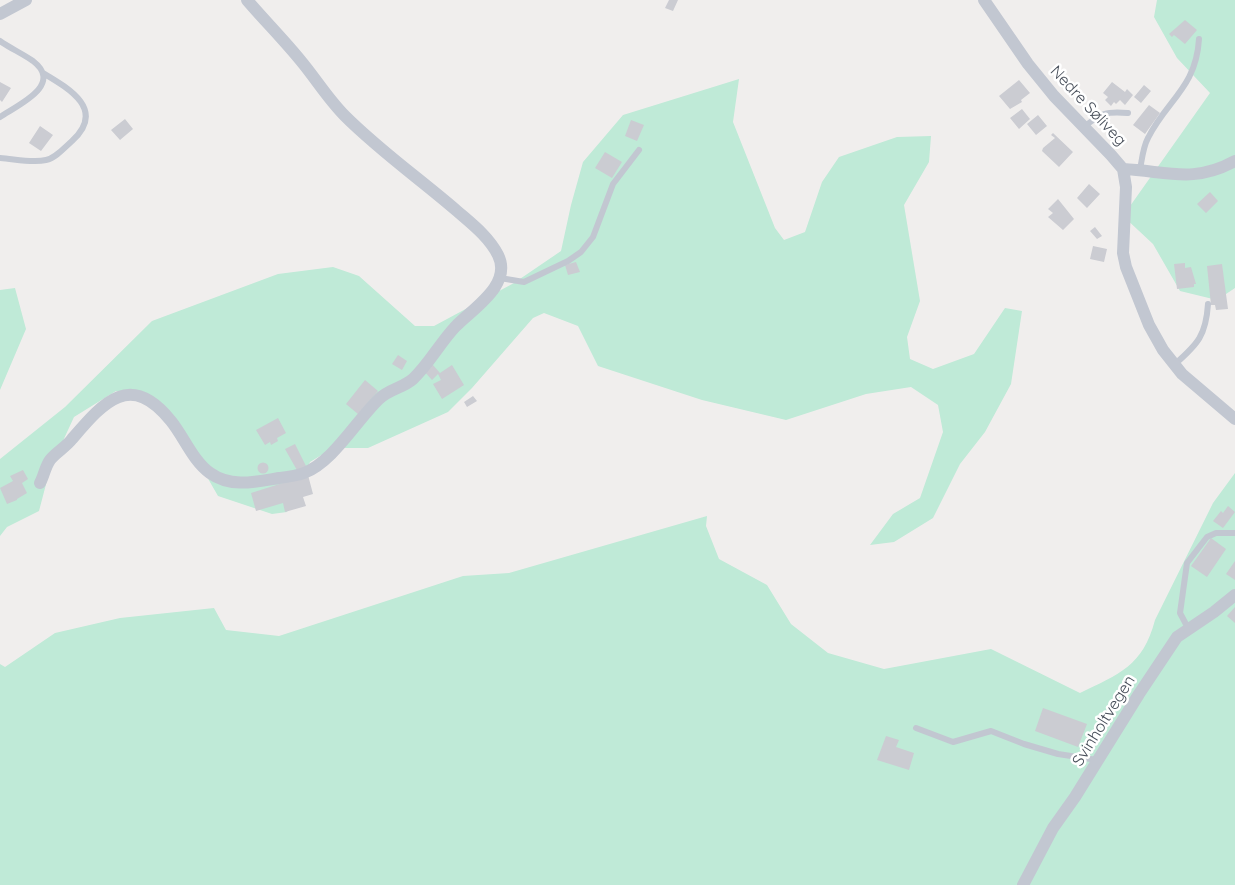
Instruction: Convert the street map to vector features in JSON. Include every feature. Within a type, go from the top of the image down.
[{"type":"street","points":[[0,14],[26,0]]},
{"type":"street","points":[[40,483],[50,460],[64,449],[98,409],[111,400],[127,395],[144,396],[156,405],[170,419],[200,464],[210,473],[225,481],[241,484],[304,473],[327,457],[380,398],[413,379],[454,328],[501,278],[499,256],[488,240],[434,190],[383,150],[345,116],[323,92],[285,41],[247,0]]},
{"type":"street","name":"Nedre Søliveg","points":[[984,0],[1028,64],[1054,96],[1123,169],[1185,175],[1207,173],[1235,161]]},
{"type":"street","points":[[1123,169],[1126,187],[1122,241],[1126,267],[1149,325],[1163,350],[1189,380],[1235,419]]},
{"type":"street","name":"Svinholtvegen","points":[[1023,885],[1053,828],[1177,637],[1235,595]]},
{"type":"lane","points":[[1140,170],[1148,138],[1188,81],[1197,60],[1199,39]]},
{"type":"lane","points":[[0,41],[33,62],[43,73],[61,84],[85,108],[88,116],[79,135],[51,159],[41,161],[0,158]]},
{"type":"lane","points":[[0,117],[40,90],[44,80],[43,73]]},
{"type":"lane","points":[[1084,127],[1106,112],[1128,113]]},
{"type":"lane","points":[[501,278],[524,282],[568,261],[581,252],[593,237],[613,184],[639,150]]},
{"type":"lane","points":[[1175,364],[1195,347],[1204,333],[1208,304]]},
{"type":"lane","points":[[1188,628],[1180,614],[1187,562],[1207,537],[1216,533],[1235,533]]},
{"type":"lane","points":[[916,729],[952,742],[991,731],[1058,754],[1098,760]]},
{"type":"green space","points":[[1157,0],[1235,0],[1235,288],[1217,300],[1180,291],[1153,244],[1123,216],[1210,93],[1177,58],[1154,17]]},
{"type":"green space","points":[[739,79],[733,122],[775,228],[784,240],[805,232],[822,182],[839,157],[897,137],[931,136],[929,162],[904,205],[920,301],[907,337],[910,359],[933,369],[974,354],[1005,308],[1022,311],[1011,384],[985,432],[960,464],[933,518],[894,542],[870,545],[893,514],[920,498],[943,432],[938,405],[911,387],[866,394],[786,420],[702,400],[598,366],[578,326],[544,313],[533,318],[448,412],[368,448],[333,448],[310,462],[287,512],[272,514],[218,496],[191,449],[146,394],[116,391],[74,417],[50,469],[39,511],[7,527],[0,536],[0,459],[65,407],[152,321],[278,274],[333,267],[359,276],[415,326],[434,326],[514,283],[561,251],[583,162],[623,115]]},
{"type":"green space","points":[[15,288],[26,329],[0,390],[0,290]]},
{"type":"green space","points":[[1235,473],[1235,885],[0,885],[0,664],[5,667],[55,633],[120,618],[214,608],[226,630],[279,636],[463,576],[509,573],[707,516],[706,526],[719,559],[767,585],[791,624],[828,653],[884,669],[991,649],[1080,693],[1128,667],[1144,648],[1155,620],[1213,503]]},
{"type":"building","points":[[669,0],[678,0],[673,11],[665,8]]},
{"type":"building","points":[[1185,20],[1197,30],[1185,44],[1174,35],[1172,37],[1169,34]]},
{"type":"building","points":[[1019,80],[1030,93],[1021,100],[1022,102],[1010,109],[999,96]]},
{"type":"building","points":[[0,82],[11,88],[2,102],[0,100]]},
{"type":"building","points":[[1112,82],[1125,92],[1127,89],[1133,95],[1125,105],[1120,100],[1111,106],[1105,100],[1108,97],[1103,93]]},
{"type":"building","points":[[1144,85],[1151,91],[1141,103],[1134,97]]},
{"type":"building","points":[[1149,105],[1160,113],[1145,134],[1133,125]]},
{"type":"building","points":[[1022,109],[1030,119],[1019,129],[1010,118]]},
{"type":"building","points":[[1038,115],[1047,126],[1036,135],[1027,124]]},
{"type":"building","points":[[125,119],[133,129],[120,140],[111,130]]},
{"type":"building","points":[[631,120],[644,125],[637,141],[625,136]]},
{"type":"building","points":[[40,126],[53,135],[41,151],[29,143]]},
{"type":"building","points":[[1053,133],[1073,152],[1059,167],[1042,151],[1055,138],[1051,135]]},
{"type":"building","points":[[605,152],[622,162],[612,178],[595,168]]},
{"type":"building","points":[[1089,184],[1100,194],[1087,208],[1077,198]]},
{"type":"building","points":[[1210,192],[1218,201],[1206,213],[1197,204]]},
{"type":"building","points":[[1058,199],[1074,219],[1063,230],[1048,217],[1053,213],[1048,209]]},
{"type":"building","points":[[1095,227],[1102,236],[1097,239],[1090,231]]},
{"type":"building","points":[[1093,246],[1107,249],[1104,262],[1090,259]]},
{"type":"building","points":[[576,262],[580,272],[568,275],[565,265]]},
{"type":"building","points":[[1185,263],[1185,268],[1191,267],[1196,284],[1194,287],[1177,289],[1174,264]]},
{"type":"building","points":[[1222,264],[1228,309],[1216,310],[1215,305],[1211,305],[1207,266]]},
{"type":"building","points":[[398,355],[407,361],[402,370],[392,364]]},
{"type":"building","points":[[432,364],[440,373],[452,365],[464,385],[442,399],[433,384],[441,380],[438,374],[432,380],[424,371]]},
{"type":"building","points":[[365,380],[378,391],[358,414],[346,404]]},
{"type":"building","points":[[473,396],[477,401],[467,407],[464,402]]},
{"type":"building","points":[[278,418],[286,433],[271,445],[270,442],[265,445],[256,430]]},
{"type":"building","points":[[295,444],[307,468],[298,472],[285,449]]},
{"type":"building","points":[[263,463],[267,464],[267,472],[263,473],[259,472],[258,468],[259,464]]},
{"type":"building","points":[[23,470],[28,479],[22,483],[27,493],[7,504],[0,488],[13,481],[10,476]]},
{"type":"building","points":[[308,475],[313,494],[303,497],[306,506],[285,512],[283,503],[256,511],[251,493]]},
{"type":"building","points":[[1228,506],[1235,512],[1223,528],[1213,521]]},
{"type":"building","points":[[1211,538],[1226,549],[1207,577],[1191,566]]},
{"type":"building","points":[[1235,561],[1235,580],[1226,574]]},
{"type":"building","points":[[1235,607],[1235,623],[1227,616]]},
{"type":"building","points":[[1043,708],[1087,724],[1078,747],[1035,731]]},
{"type":"building","points":[[886,736],[899,740],[896,747],[914,753],[909,770],[877,760]]}]
